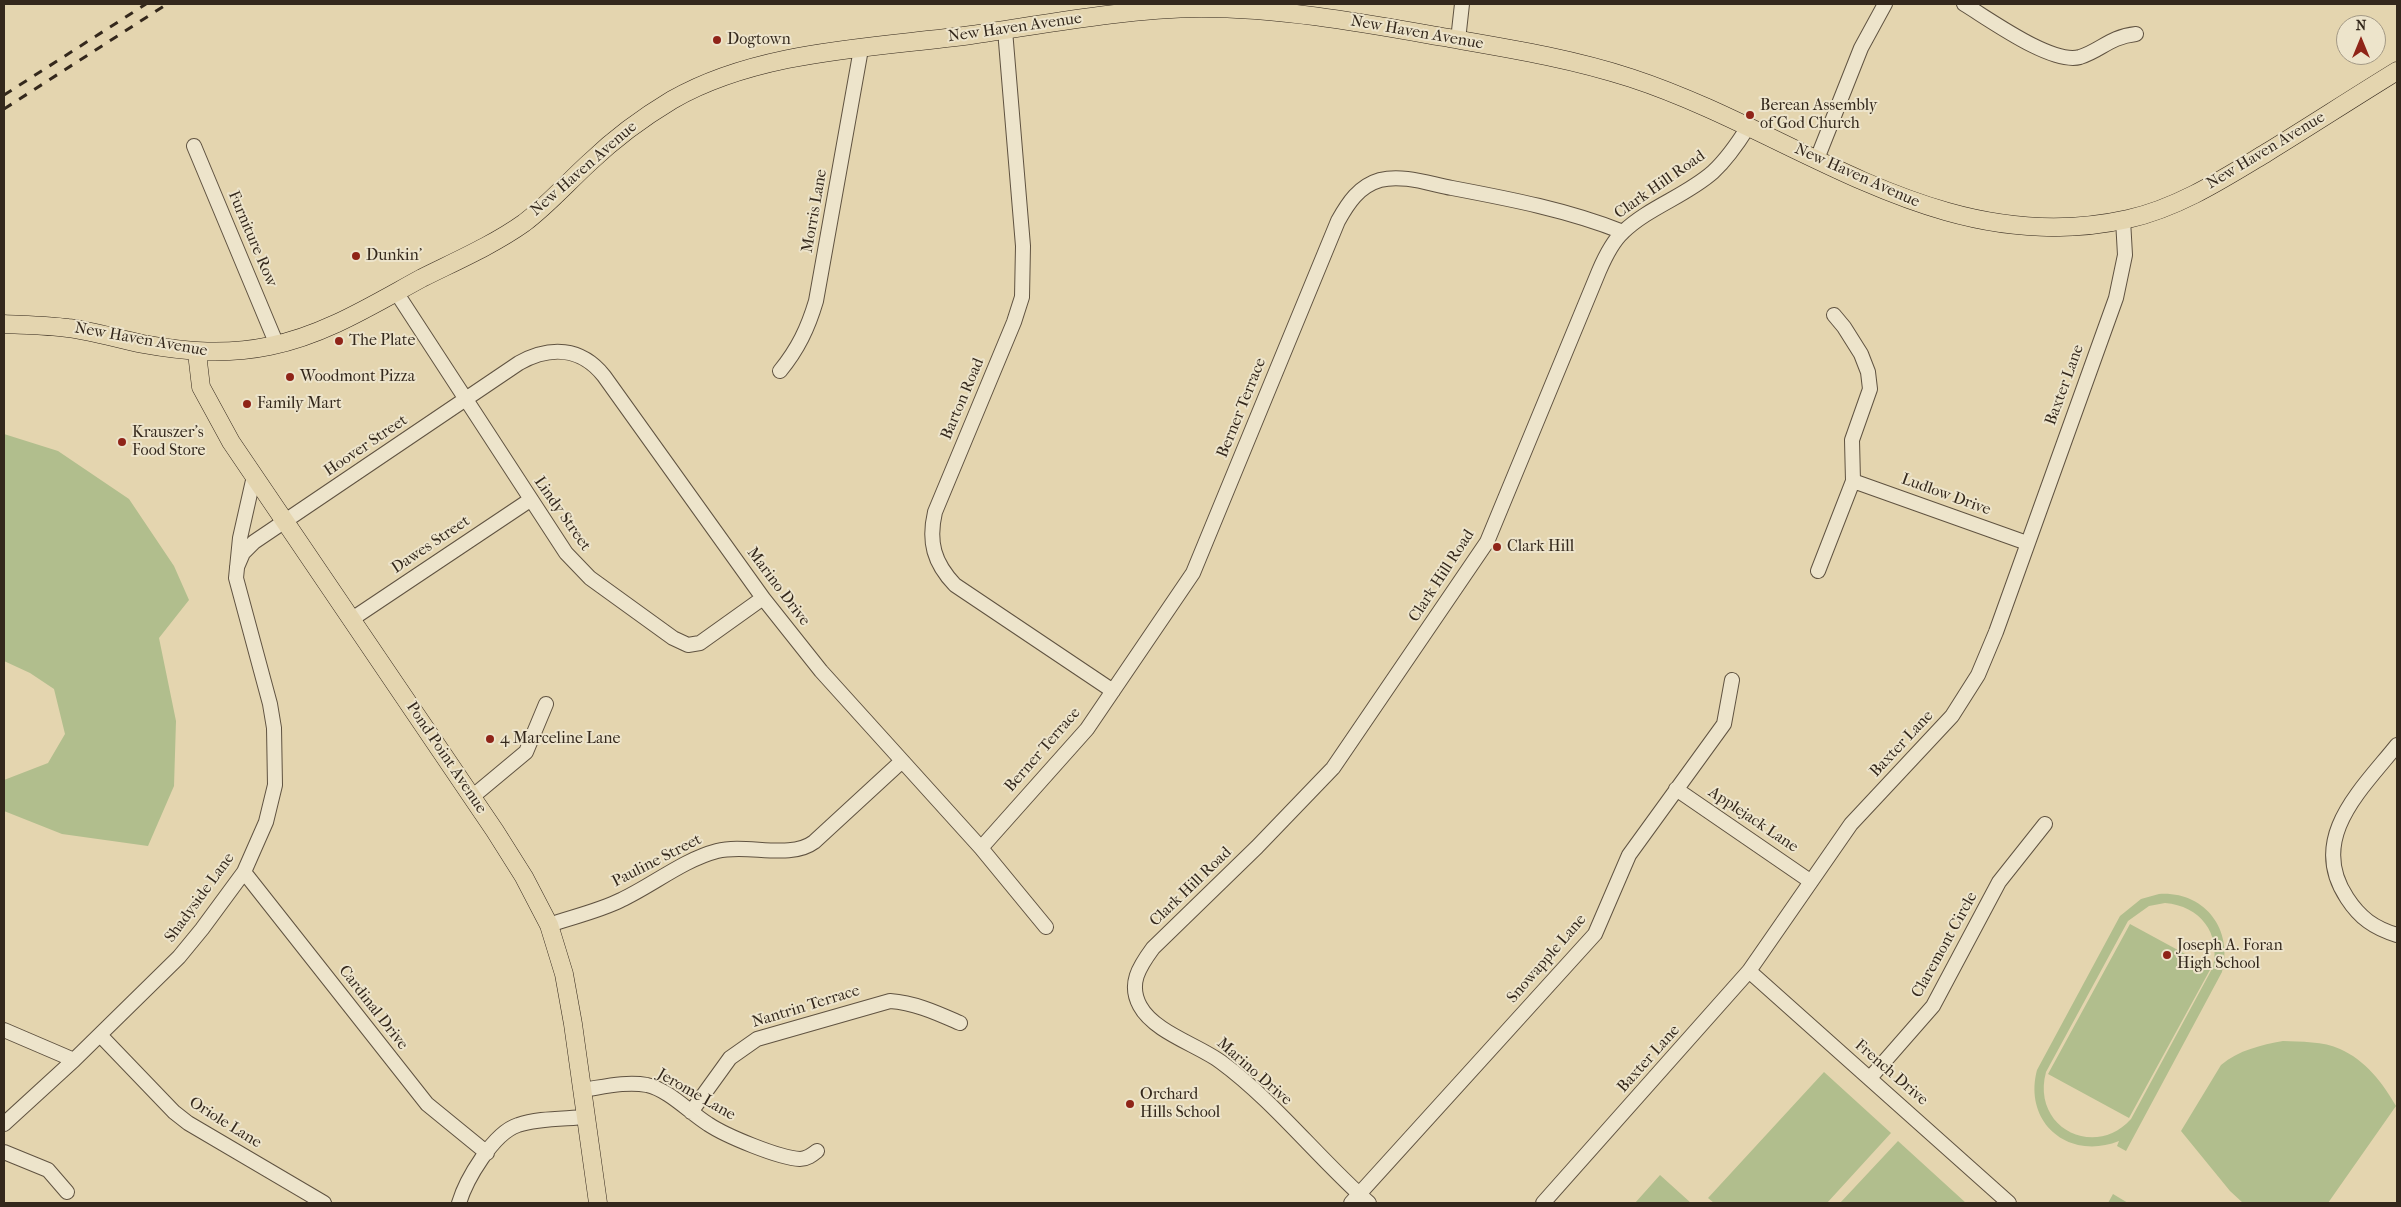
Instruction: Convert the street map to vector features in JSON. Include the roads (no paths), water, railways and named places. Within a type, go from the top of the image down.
[{"type":"main road","name":"New Haven Avenue","points":[[4,324],[71,328],[142,344],[197,353],[218,354],[277,345],[334,324],[498,239],[524,223],[636,122],[678,97],[733,73],[789,60],[1005,30],[1109,9],[1235,10],[1345,20],[1561,59],[1622,75],[1667,91],[1926,206],[1977,220],[2006,225],[2085,226],[2123,220],[2162,209],[2209,186],[2397,72]]},
{"type":"main road","name":"Pond Point Avenue","points":[[197,353],[199,376],[206,398],[231,442],[472,797],[524,877],[549,925],[569,1002],[598,1203]]},
{"type":"street","points":[[1458,40],[1462,4]]},
{"type":"street","points":[[1817,159],[1861,48],[1885,4]]},
{"type":"street","points":[[1964,4],[2044,52],[2059,57],[2080,57],[2119,36],[2136,34]]},
{"type":"street","name":"Barton Road","points":[[1005,30],[1023,246],[1022,297],[1014,322],[935,512],[931,541],[933,553],[939,565],[955,585],[1113,691]]},
{"type":"street","name":"Morris Lane","points":[[780,371],[794,353],[808,326],[816,301],[861,49]]},
{"type":"street","name":"Clark Hill Road","points":[[1140,966],[1153,948],[1257,847],[1333,768],[1487,542],[1599,270],[1606,255],[1622,232],[1712,172],[1739,143],[1748,127]]},
{"type":"street","name":"Furniture Row","points":[[194,146],[277,345]]},
{"type":"street","name":"Berner Terrace","points":[[981,848],[1087,728],[1193,573],[1338,221],[1351,200],[1360,190],[1382,180],[1409,180],[1538,206],[1588,219],[1622,232]]},
{"type":"street","name":"Baxter Lane","points":[[1543,1203],[1749,971],[1810,881],[1852,824],[1952,716],[1978,674],[1988,652],[2116,298],[2125,255],[2123,220]]},
{"type":"street","name":"Lindy Street","points":[[396,292],[530,500],[580,569],[612,595],[683,644],[693,644],[706,640],[763,598]]},
{"type":"street","points":[[1818,571],[1853,481],[1852,440],[1868,399],[1870,385],[1861,354],[1834,315]]},
{"type":"street","name":"Marino Drive","points":[[467,400],[519,363],[539,354],[561,351],[587,359],[604,376],[763,598],[820,671],[981,848],[1046,927]]},
{"type":"street","name":"Hoover Street","points":[[285,521],[467,400]]},
{"type":"street","name":"Shadyside Lane","points":[[4,1124],[74,1060],[179,956],[213,916],[244,872],[266,822],[275,785],[276,748],[270,704],[237,586],[236,567],[254,476]]},
{"type":"street","name":"Ludlow Drive","points":[[1853,481],[2027,543]]},
{"type":"street","name":"Dawes Street","points":[[352,620],[530,500]]},
{"type":"street","points":[[236,567],[247,548],[285,521]]},
{"type":"street","name":"Snowapple Lane","points":[[1360,1200],[1595,934],[1629,855],[1724,724],[1732,680]]},
{"type":"street","points":[[472,797],[526,752],[546,704]]},
{"type":"street","points":[[2397,745],[2347,808],[2339,824],[2333,857],[2336,874],[2343,893],[2356,912],[2370,925],[2397,935]]},
{"type":"street","name":"Pauline Street","points":[[549,925],[620,901],[710,853],[734,848],[793,850],[805,847],[814,842],[902,761]]},
{"type":"street","name":"Applejack Lane","points":[[1676,789],[1810,881]]},
{"type":"street","name":"Claremont Circle","points":[[1870,1078],[1933,1006],[1999,882],[2045,824]]},
{"type":"street","name":"Cardinal Drive","points":[[244,872],[427,1104],[487,1153]]},
{"type":"street","name":"Marino Drive","points":[[1140,966],[1134,986],[1136,998],[1150,1018],[1227,1067],[1360,1200]]},
{"type":"street","name":"French Drive","points":[[1749,971],[2009,1203]]},
{"type":"street","name":"Nantrin Terrace","points":[[690,1112],[730,1058],[757,1039],[890,1001],[904,1002],[927,1009],[960,1023]]},
{"type":"street","points":[[4,1030],[74,1060]]},
{"type":"street","name":"Oriole Lane","points":[[100,1035],[174,1112],[188,1123],[324,1203]]},
{"type":"street","name":"Jerome Lane","points":[[582,1090],[622,1084],[648,1085],[710,1125],[771,1151],[800,1158],[810,1156],[817,1151]]},
{"type":"street","points":[[458,1203],[472,1174],[487,1153],[501,1136],[517,1125],[586,1117]]},
{"type":"street","points":[[4,1152],[48,1170],[67,1192]]},
{"type":"railway","points":[[4,95],[146,4]]},
{"type":"railway","points":[[4,109],[167,4]]},
{"type":"place","name":"Dogtown","points":[[717,40]]},
{"type":"place","name":"Berean Assembly of God Church","points":[[1750,115]]},
{"type":"place","name":"Dunkin'","points":[[356,256]]},
{"type":"place","name":"The Plate","points":[[339,341]]},
{"type":"place","name":"Woodmont Pizza","points":[[290,377]]},
{"type":"place","name":"Family Mart","points":[[247,404]]},
{"type":"place","name":"Krauszer's Food Store","points":[[122,442]]},
{"type":"place","name":"Clark Hill","points":[[1497,547]]},
{"type":"place","name":"4 Marceline Lane","points":[[490,739]]},
{"type":"place","name":"Joseph A. Foran High School","points":[[2167,955]]},
{"type":"place","name":"Orchard Hills School","points":[[1130,1104]]}]
